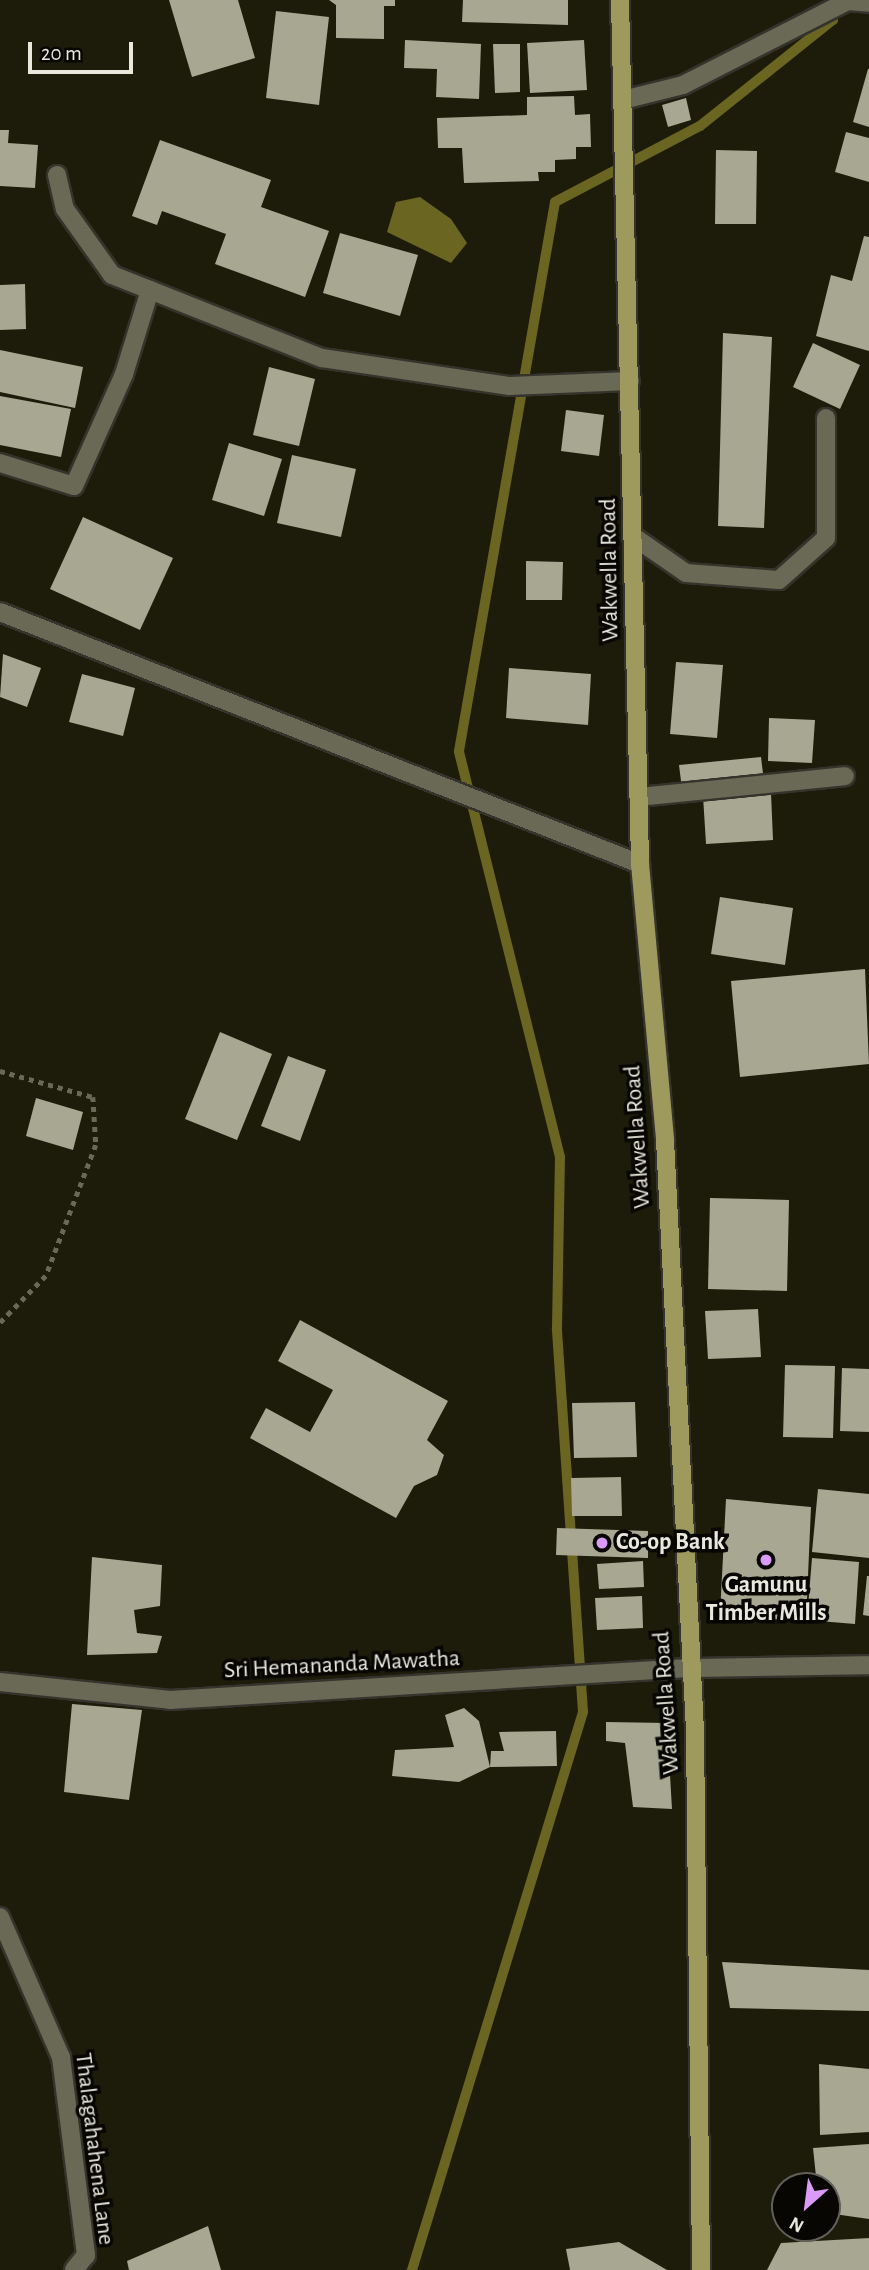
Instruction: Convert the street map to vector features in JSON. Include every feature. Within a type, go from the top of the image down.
[{"type":"main road","name":"Wakwella Road","points":[[620,0],[640,864],[665,1140],[688,1668],[696,1759],[701,2270]]},
{"type":"street","points":[[623,100],[683,85],[848,1],[869,3]]},
{"type":"street","points":[[57,175],[65,209],[112,275],[323,358],[510,386],[630,380]]},
{"type":"street","points":[[0,463],[74,486],[124,374],[150,290]]},
{"type":"street","points":[[634,537],[686,573],[779,580],[826,538],[826,418]]},
{"type":"street","points":[[0,612],[486,799],[640,864]]},
{"type":"street","points":[[639,797],[845,776]]},
{"type":"street","name":"Sri Hemananda Mawatha","points":[[0,1682],[170,1700],[688,1668],[869,1665]]},
{"type":"street","name":"Thalagahahena Lane","points":[[0,1917],[61,2057],[86,2255],[74,2270]]},
{"type":"path","points":[[0,1071],[93,1097],[96,1146],[46,1276],[0,1323]]},
{"type":"shaded area","points":[[420,197],[451,219],[467,243],[451,263],[387,232],[396,202]]},
{"type":"building","points":[[169,0],[238,0],[255,58],[192,77]]},
{"type":"building","points":[[329,0],[395,0],[395,6],[384,6],[384,39],[336,38],[336,5]]},
{"type":"building","points":[[463,0],[568,0],[568,25],[462,22]]},
{"type":"building","points":[[276,11],[329,17],[319,105],[266,98]]},
{"type":"building","points":[[405,40],[481,44],[479,99],[436,97],[437,69],[404,68]]},
{"type":"building","points":[[584,40],[587,90],[530,93],[527,43]]},
{"type":"building","points":[[493,44],[520,44],[520,92],[495,93]]},
{"type":"building","points":[[869,69],[869,127],[853,122]]},
{"type":"building","points":[[574,96],[575,115],[590,114],[591,147],[576,147],[576,159],[555,160],[555,172],[538,172],[539,181],[464,183],[462,148],[438,148],[437,118],[527,115],[527,97]]},
{"type":"building","points":[[686,98],[691,120],[668,127],[662,105]]},
{"type":"building","points":[[0,130],[9,130],[8,143],[38,145],[35,188],[0,186]]},
{"type":"building","points":[[846,132],[869,138],[869,182],[835,172]]},
{"type":"building","points":[[160,140],[271,180],[261,207],[329,231],[305,297],[215,264],[226,234],[162,211],[157,225],[132,216]]},
{"type":"building","points":[[716,150],[757,151],[756,224],[715,224]]},
{"type":"building","points":[[340,233],[418,255],[400,316],[323,293]]},
{"type":"building","points":[[864,236],[869,237],[869,351],[816,336],[831,275],[852,281]]},
{"type":"building","points":[[25,284],[26,329],[0,330],[0,285]]},
{"type":"building","points":[[723,333],[772,337],[764,528],[718,526]]},
{"type":"building","points":[[813,343],[860,365],[840,409],[793,387]]},
{"type":"building","points":[[0,350],[83,367],[75,408],[0,392]]},
{"type":"building","points":[[269,367],[315,379],[299,446],[253,435]]},
{"type":"building","points":[[0,396],[71,409],[61,457],[0,445]]},
{"type":"building","points":[[566,410],[604,415],[599,456],[561,451]]},
{"type":"building","points":[[229,443],[282,459],[264,516],[212,500]]},
{"type":"building","points":[[292,455],[356,469],[341,537],[277,523]]},
{"type":"building","points":[[83,517],[173,558],[140,630],[50,589]]},
{"type":"building","points":[[526,561],[563,562],[562,600],[526,600]]},
{"type":"building","points":[[3,654],[41,668],[27,707],[0,697]]},
{"type":"building","points":[[676,662],[723,665],[717,738],[670,734]]},
{"type":"building","points":[[509,668],[591,674],[588,725],[506,718]]},
{"type":"building","points":[[82,674],[135,688],[123,736],[69,722]]},
{"type":"building","points":[[769,718],[815,720],[812,763],[768,761]]},
{"type":"building","points":[[761,757],[764,782],[682,789],[679,765]]},
{"type":"building","points":[[771,793],[773,840],[706,844],[703,796]]},
{"type":"building","points":[[720,897],[793,908],[785,965],[711,954]]},
{"type":"building","points":[[865,969],[869,1064],[740,1077],[731,981]]},
{"type":"building","points":[[220,1032],[272,1054],[237,1140],[185,1119]]},
{"type":"building","points":[[288,1056],[326,1070],[300,1141],[261,1126]]},
{"type":"building","points":[[36,1098],[83,1112],[73,1150],[26,1136]]},
{"type":"building","points":[[710,1198],[789,1200],[787,1291],[708,1289]]},
{"type":"building","points":[[758,1309],[761,1357],[708,1359],[705,1311]]},
{"type":"building","points":[[300,1320],[448,1401],[427,1440],[444,1455],[437,1475],[414,1486],[396,1518],[250,1438],[266,1408],[310,1432],[333,1390],[278,1361]]},
{"type":"building","points":[[785,1365],[835,1366],[833,1438],[783,1437]]},
{"type":"building","points":[[842,1368],[869,1369],[869,1432],[840,1431]]},
{"type":"building","points":[[635,1402],[637,1457],[574,1458],[572,1403]]},
{"type":"building","points":[[621,1477],[622,1516],[572,1516],[571,1478]]},
{"type":"building","points":[[818,1489],[869,1494],[869,1558],[812,1552]]},
{"type":"building","name":"Gamunu Timber Mills","points":[[726,1499],[811,1507],[806,1622],[720,1614]]},
{"type":"building","name":"Co-op Bank","points":[[557,1528],[648,1531],[648,1558],[556,1555]]},
{"type":"building","points":[[92,1557],[162,1565],[160,1606],[134,1610],[137,1633],[162,1636],[157,1653],[87,1655]]},
{"type":"building","points":[[812,1558],[859,1562],[855,1624],[807,1620]]},
{"type":"building","points":[[643,1561],[644,1587],[599,1589],[597,1564]]},
{"type":"building","points":[[869,1576],[869,1616],[863,1615]]},
{"type":"building","points":[[642,1596],[643,1628],[597,1630],[595,1598]]},
{"type":"building","points":[[72,1704],[142,1710],[129,1800],[64,1792]]},
{"type":"building","points":[[464,1708],[479,1721],[490,1767],[459,1782],[392,1776],[395,1750],[454,1747],[445,1715]]},
{"type":"building","points":[[606,1722],[667,1723],[672,1809],[633,1807],[625,1743],[606,1741]]},
{"type":"building","points":[[556,1731],[557,1766],[490,1767],[491,1751],[504,1751],[499,1732]]},
{"type":"building","points":[[722,1962],[869,1970],[869,2011],[730,2008]]},
{"type":"building","points":[[819,2064],[869,2069],[869,2132],[820,2135]]},
{"type":"building","points":[[869,2144],[869,2219],[841,2215],[841,2172],[816,2172],[813,2148]]},
{"type":"building","points":[[208,2226],[221,2270],[129,2270],[127,2261]]},
{"type":"building","points":[[869,2238],[869,2270],[767,2270],[781,2243],[841,2242],[841,2240]]},
{"type":"building","points":[[619,2242],[667,2270],[570,2270],[566,2249]]},
{"type":"waterway","points":[[412,2270],[583,1712],[557,1328],[560,1157],[459,751],[555,202],[700,126],[833,20],[832,5]]},
{"type":"place","name":"Co-op Bank","points":[[602,1543]]},
{"type":"place","name":"Gamunu Timber Mills","points":[[766,1560]]}]
